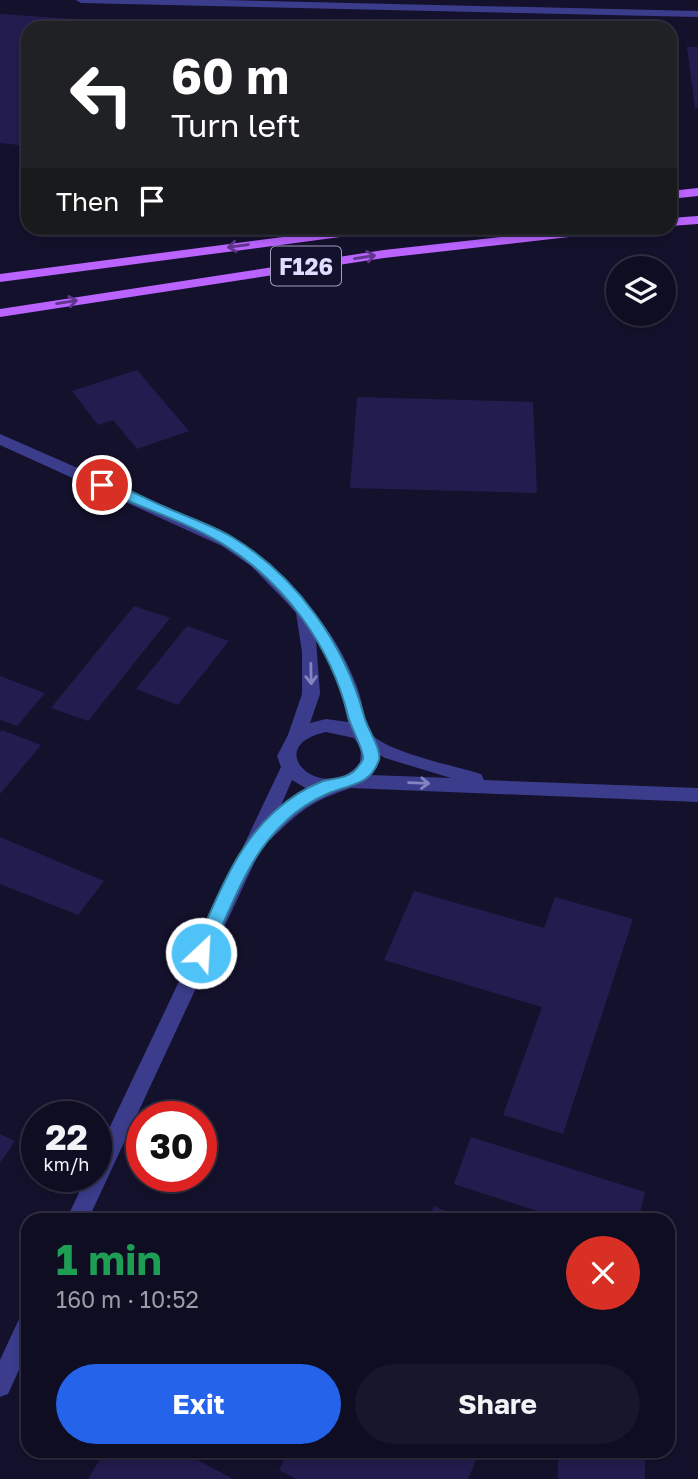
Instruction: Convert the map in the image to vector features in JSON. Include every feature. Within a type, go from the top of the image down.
[{"type":"main road","points":[[677,194],[698,192]]},
{"type":"main road","points":[[677,221],[698,219]]},
{"type":"main road","name":"F126","points":[[0,278],[325,235]]},
{"type":"main road","name":"F126","points":[[0,313],[384,254],[552,235]]},
{"type":"street","points":[[81,0],[698,15]]},
{"type":"street","points":[[0,439],[227,541],[268,572],[304,610],[327,641],[348,684],[371,759],[360,776],[351,781]]},
{"type":"street","points":[[304,610],[310,652],[311,694],[288,756],[290,766],[299,777],[328,786]]},
{"type":"street","points":[[297,735],[306,729],[328,724],[340,725],[412,760],[499,786]]},
{"type":"street","points":[[80,1213],[290,766]]},
{"type":"street","points":[[246,856],[278,818],[299,801],[328,786],[351,781],[698,795]]},
{"type":"street","points":[[0,1386],[21,1340]]},
{"type":"building","points":[[0,14],[107,21],[21,21],[21,145],[0,143]]},
{"type":"building","points":[[687,47],[698,47],[698,108],[695,108]]},
{"type":"building","points":[[137,370],[189,431],[137,449],[113,420],[98,425],[72,391]]},
{"type":"building","points":[[357,397],[533,402],[537,493],[350,488]]},
{"type":"building","points":[[134,606],[170,618],[88,721],[51,708]]},
{"type":"building","points":[[187,626],[229,641],[178,705],[136,689]]},
{"type":"building","points":[[0,676],[45,693],[17,726],[0,720]]},
{"type":"building","points":[[2,730],[41,745],[0,794],[0,732]]},
{"type":"building","points":[[0,837],[104,881],[78,915],[0,884]]},
{"type":"building","points":[[414,891],[544,928],[555,897],[633,919],[563,1134],[503,1115],[542,1007],[384,960]]},
{"type":"building","points":[[0,1134],[15,1141],[0,1163]]},
{"type":"building","points":[[471,1137],[645,1192],[640,1213],[543,1213],[454,1184]]},
{"type":"building","points":[[434,1206],[451,1213],[431,1213]]},
{"type":"building","points":[[101,1458],[194,1458],[233,1479],[88,1479]]},
{"type":"building","points":[[285,1458],[477,1458],[468,1479],[297,1479],[279,1470]]},
{"type":"building","points":[[558,1458],[645,1458],[645,1479],[558,1479]]},
{"type":"route","points":[[102,485],[227,541],[268,572],[304,610],[327,641],[348,684],[360,733],[371,750],[368,768],[360,776],[340,785],[328,786],[299,801],[278,818],[246,856],[201,953]]}]
